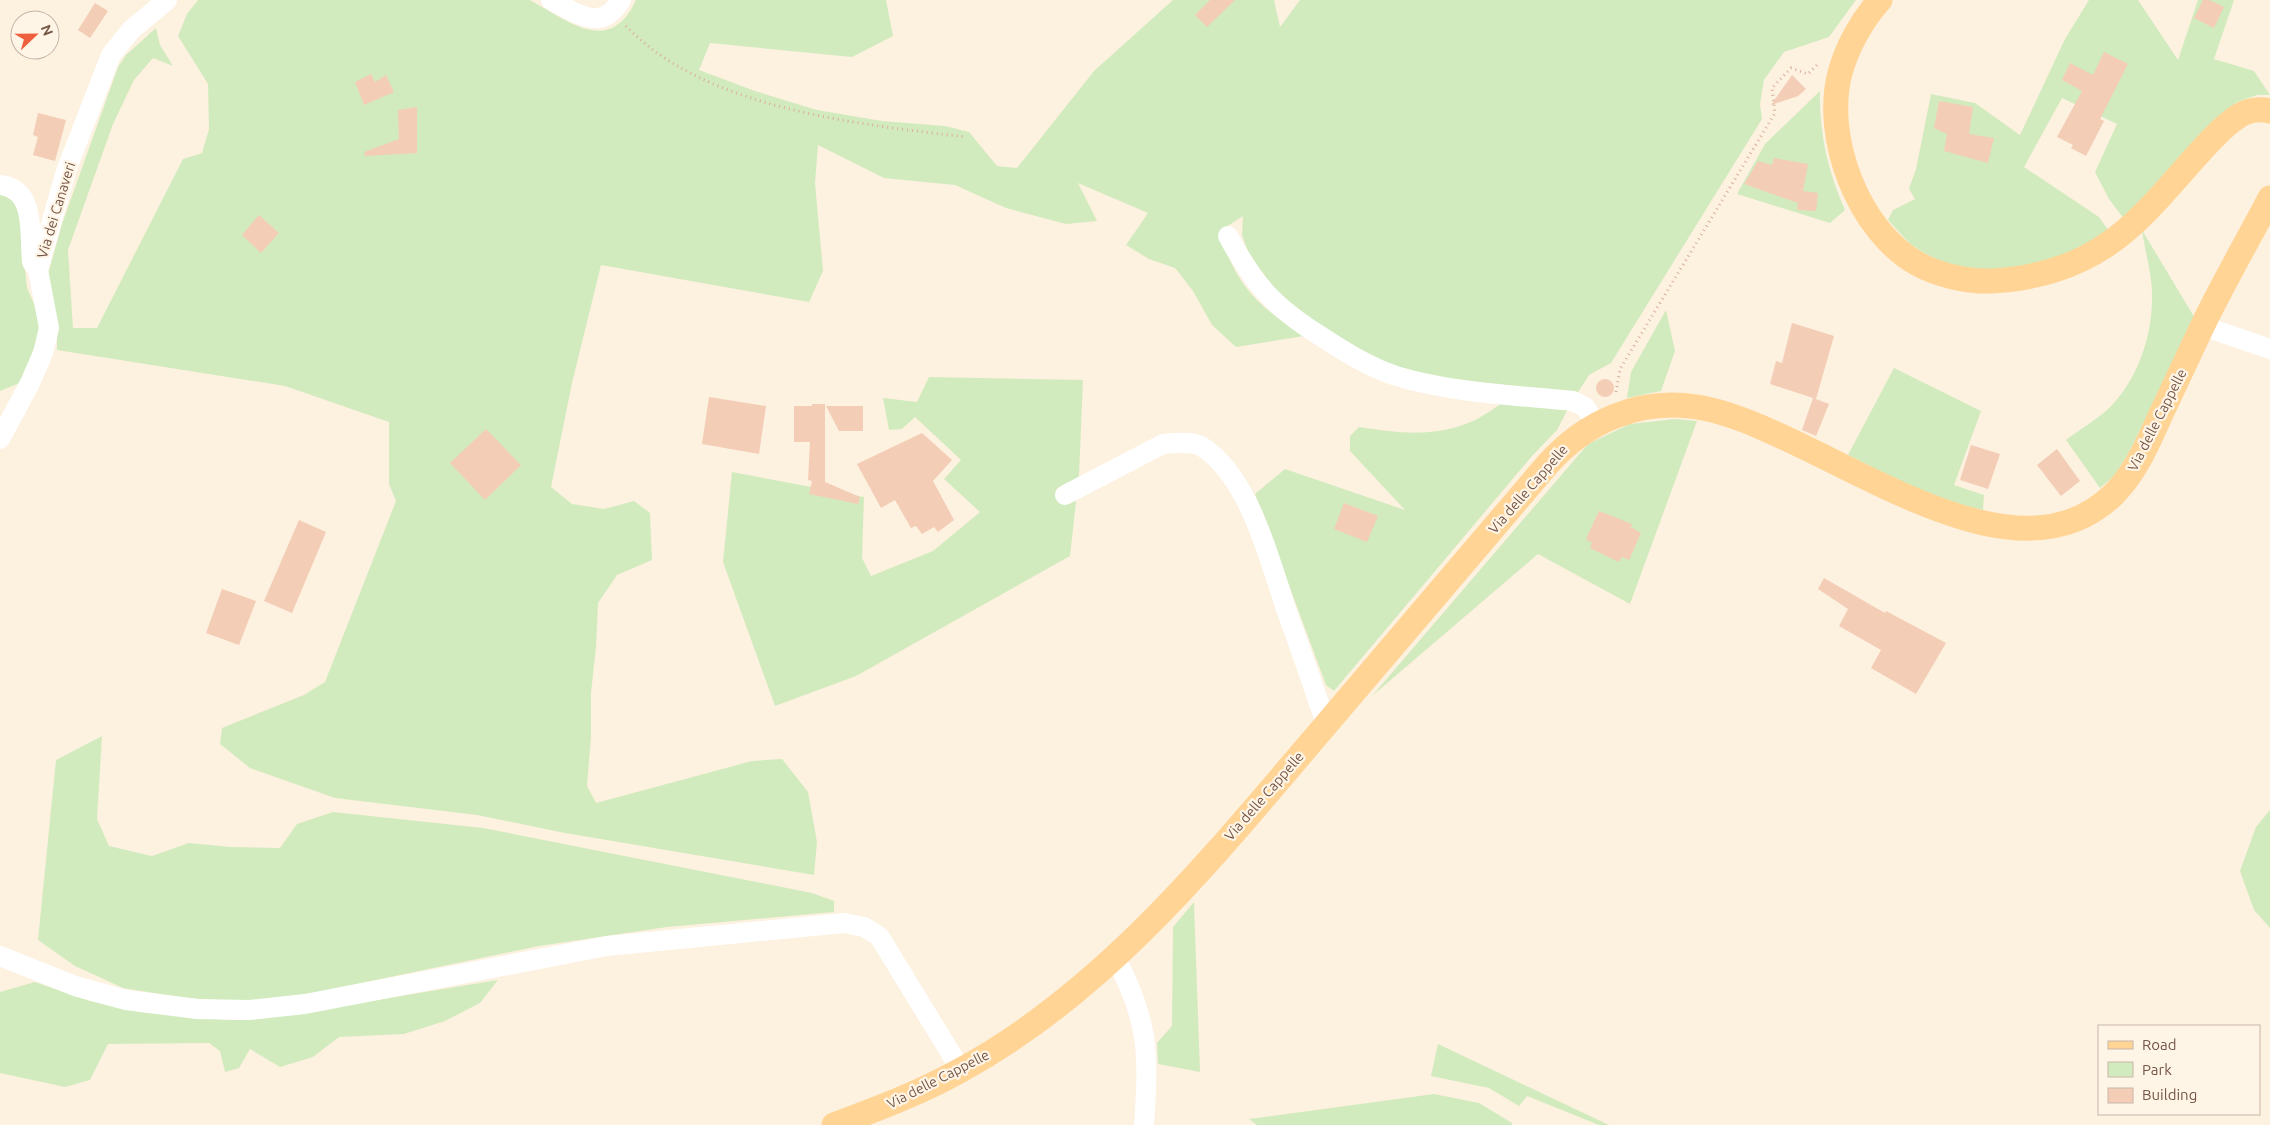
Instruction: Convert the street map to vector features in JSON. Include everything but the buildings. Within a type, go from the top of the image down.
[{"type":"main road","points":[[1880,0],[1861,26],[1846,54],[1840,74],[1837,125],[1841,151],[1849,180],[1863,207],[1879,230],[1897,249],[1918,264],[1941,273],[1965,279],[1988,281],[2016,279],[2039,274],[2086,258],[2119,236],[2209,143],[2234,120],[2256,110],[2270,111]]},
{"type":"main road","name":"Via delle Cappelle","points":[[834,1125],[891,1104],[961,1070],[1032,1025],[1115,957],[1193,877],[1591,416],[1626,413],[1662,406],[1697,407],[1716,411],[1752,422],[1916,500],[1960,517],[2011,528],[2050,526],[2088,513],[2122,485],[2146,446],[2203,326],[2270,198]]},
{"type":"street","name":"Via dei Canaveri","points":[[0,439],[44,353],[49,328],[38,270],[66,171],[112,55],[131,30],[167,0]]},
{"type":"street","points":[[551,0],[577,14],[598,19],[617,6]]},
{"type":"street","points":[[0,185],[9,186],[20,193],[27,206],[32,262],[38,270]]},
{"type":"street","points":[[1228,236],[1244,266],[1262,291],[1290,316],[1367,364],[1395,375],[1450,388],[1573,401],[1591,416]]},
{"type":"street","points":[[2203,326],[2270,349]]},
{"type":"street","points":[[1064,495],[1163,444],[1198,445],[1214,456],[1244,496],[1265,547],[1326,724]]},
{"type":"street","points":[[0,956],[75,986],[126,1000],[197,1009],[249,1010],[305,1004],[607,946],[844,923],[864,927],[879,936],[961,1070]]},
{"type":"street","points":[[1115,957],[1132,988],[1143,1022],[1146,1070],[1144,1125]]},
{"type":"path","points":[[617,6],[643,44],[673,64],[717,86],[812,116],[966,137]]},
{"type":"path","points":[[1591,416],[1595,398],[1607,400],[1617,389],[1620,369],[1775,113],[1772,88],[1791,68],[1808,74],[1820,62]]},
{"type":"green space","points":[[198,0],[530,0],[573,24],[601,31],[614,27],[626,17],[636,0],[886,0],[893,36],[852,57],[710,43],[699,70],[755,91],[817,110],[882,121],[945,126],[969,132],[997,166],[1017,168],[1094,71],[1173,0],[1274,0],[1280,27],[1300,0],[1856,0],[1829,37],[1784,52],[1764,80],[1760,104],[1762,119],[1611,363],[1589,375],[1575,397],[1445,381],[1394,369],[1355,351],[1279,298],[1250,258],[1242,235],[1243,216],[1220,231],[1233,266],[1250,293],[1261,304],[1304,336],[1236,347],[1212,325],[1193,291],[1175,268],[1149,259],[1126,245],[1148,213],[1078,183],[1097,221],[1066,224],[1006,208],[955,185],[884,178],[818,145],[815,183],[823,271],[809,302],[601,265],[572,383],[551,487],[572,504],[604,509],[634,501],[650,513],[652,560],[617,575],[598,603],[591,693],[591,737],[587,786],[596,803],[752,761],[782,759],[808,792],[817,842],[814,875],[565,833],[477,815],[335,798],[250,768],[220,744],[222,728],[304,695],[325,682],[396,501],[389,484],[389,422],[285,386],[57,350],[57,325],[48,274],[62,224],[118,67],[126,55],[156,28],[160,45],[173,66],[153,58],[134,80],[113,124],[68,250],[73,328],[97,328],[183,159],[202,153],[209,129],[208,84],[178,36],[187,14]]},
{"type":"green space","points":[[2089,0],[2138,0],[2178,60],[2198,0],[2234,0],[2214,59],[2254,71],[2270,95],[2257,95],[2237,102],[2124,219],[2109,199],[2095,172],[2117,124],[2062,98],[2024,167],[2099,217],[2109,231],[2068,255],[2011,270],[1961,269],[1936,260],[1910,244],[1888,220],[1893,210],[1915,199],[1909,189],[1916,169],[1931,94],[1975,103],[2020,135],[2065,39]]},
{"type":"green space","points":[[1820,91],[1821,122],[1829,167],[1845,210],[1830,223],[1737,194],[1765,144]]},
{"type":"green space","points":[[0,193],[19,207],[27,288],[39,315],[39,333],[34,355],[22,382],[0,391]]},
{"type":"green space","points":[[2142,230],[2196,320],[2127,456],[2114,476],[2100,488],[2066,440],[2101,415],[2117,400],[2134,374],[2140,359],[2149,329],[2152,299],[2150,273]]},
{"type":"green space","points":[[1666,310],[1675,351],[1661,391],[1627,398],[1631,372]]},
{"type":"green space","points":[[1894,368],[1981,411],[1954,485],[1984,495],[1983,510],[1930,495],[1848,455]]},
{"type":"green space","points":[[929,377],[1083,380],[1079,475],[1070,556],[856,676],[775,706],[723,562],[732,472],[864,497],[862,558],[871,576],[933,551],[980,512],[944,479],[961,460],[915,417],[902,429],[889,430],[883,398],[917,402]]},
{"type":"green space","points":[[1506,401],[1570,405],[1557,430],[1532,456],[1334,691],[1326,685],[1255,494],[1285,469],[1405,510],[1350,451],[1350,436],[1359,427],[1416,433],[1445,430],[1473,421]]},
{"type":"green space","points":[[1675,419],[1697,421],[1630,604],[1538,554],[1372,696],[1588,444],[1630,424]]},
{"type":"green space","points":[[102,736],[97,819],[109,846],[152,856],[189,843],[231,847],[280,848],[297,824],[333,812],[483,828],[812,893],[834,901],[834,912],[667,927],[539,946],[299,996],[250,1002],[186,998],[123,988],[75,966],[38,940],[56,760]]},
{"type":"green space","points":[[2270,810],[2270,928],[2254,910],[2240,871],[2256,827]]},
{"type":"green space","points":[[1194,902],[1200,1072],[1158,1064],[1157,1043],[1172,1026],[1173,927]]},
{"type":"green space","points":[[498,980],[480,1003],[445,1021],[404,1034],[339,1037],[313,1057],[280,1067],[250,1049],[239,1068],[225,1072],[220,1051],[209,1043],[108,1044],[90,1080],[65,1087],[0,1073],[0,992],[35,982],[90,1001],[140,1012],[228,1020],[261,1019]]},
{"type":"green space","points":[[1438,1044],[1609,1125],[1599,1125],[1527,1096],[1519,1106],[1489,1088],[1431,1076]]},
{"type":"green space","points":[[1434,1094],[1479,1103],[1512,1123],[1512,1125],[1257,1125],[1249,1119]]}]
